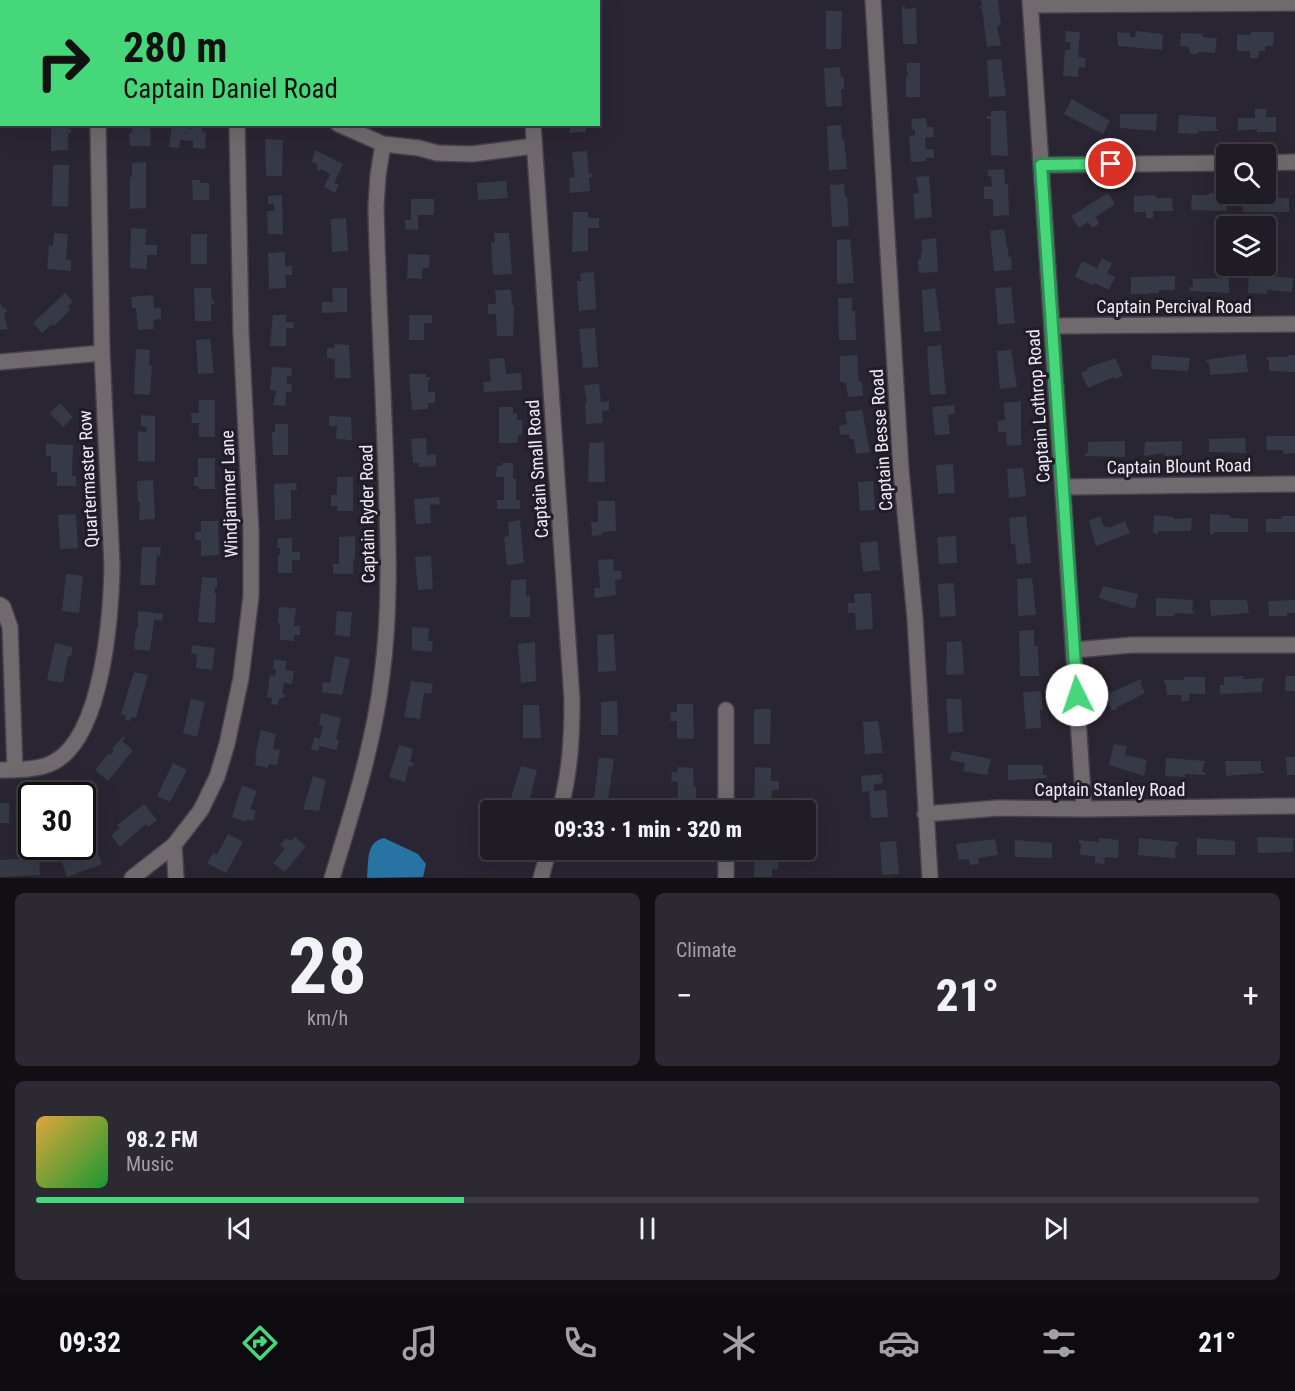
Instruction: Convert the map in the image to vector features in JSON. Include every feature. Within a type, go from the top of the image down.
[{"type":"street","name":"Captain Besse Road","points":[[873,0],[902,470],[915,618],[930,878]]},
{"type":"street","points":[[1030,3],[1295,3]]},
{"type":"street","name":"Captain Lothrop Road","points":[[1030,3],[1084,809]]},
{"type":"street","name":"Quartermaster Row","points":[[7,770],[49,765],[68,751],[77,740],[88,717],[102,670],[112,593],[112,566],[102,353],[98,126]]},
{"type":"street","name":"Windjammer Lane","points":[[132,878],[174,845],[201,810],[220,766],[241,678],[251,596],[251,532],[241,332],[237,126]]},
{"type":"street","points":[[342,126],[383,144],[454,155],[534,146]]},
{"type":"street","name":"Captain Small Road","points":[[533,126],[572,700],[571,755],[562,800]]},
{"type":"street","name":"Captain Ryder Road","points":[[332,878],[361,780],[375,716],[385,649],[388,607],[388,530],[376,207],[383,144]]},
{"type":"street","points":[[1276,163],[1295,162]]},
{"type":"street","points":[[1041,165],[1216,163]]},
{"type":"street","name":"Captain Percival Road","points":[[1052,326],[1295,324]]},
{"type":"street","points":[[0,362],[102,353]]},
{"type":"street","name":"Captain Blount Road","points":[[1064,487],[1295,484]]},
{"type":"street","points":[[0,605],[3,607],[10,627],[7,770]]},
{"type":"street","points":[[1074,650],[1132,645],[1295,645]]},
{"type":"street","points":[[726,710],[726,800]]},
{"type":"street","name":"Captain Stanley Road","points":[[925,814],[998,808],[1295,806]]},
{"type":"street","points":[[174,845],[176,878]]},
{"type":"street","points":[[541,878],[546,860]]},
{"type":"street","points":[[726,860],[726,878]]},
{"type":"water","points":[[384,838],[418,854],[426,864],[423,877],[367,878],[371,848],[378,840]]},
{"type":"building","points":[[981,0],[998,0],[1001,25],[997,26],[1001,45],[987,47],[982,9],[980,9]]},
{"type":"building","points":[[905,6],[905,9],[916,8],[917,44],[903,44],[902,7]]},
{"type":"building","points":[[826,11],[842,11],[841,49],[826,49]]},
{"type":"building","points":[[1066,31],[1080,32],[1078,57],[1086,58],[1085,68],[1079,67],[1078,77],[1063,76],[1065,50],[1070,50],[1070,42],[1065,42]]},
{"type":"building","points":[[1136,31],[1163,34],[1162,50],[1118,46],[1117,32],[1130,33],[1130,37],[1135,37]]},
{"type":"building","points":[[1251,32],[1274,32],[1273,46],[1265,46],[1265,51],[1259,51],[1258,58],[1250,58],[1250,51],[1237,51],[1237,34],[1251,35]]},
{"type":"building","points":[[1181,33],[1203,34],[1202,37],[1217,38],[1215,53],[1190,54],[1189,47],[1180,46]]},
{"type":"building","points":[[1001,59],[1006,96],[989,97],[987,60]]},
{"type":"building","points":[[906,63],[920,63],[920,97],[906,97],[906,77],[908,77]]},
{"type":"building","points":[[840,67],[841,77],[844,77],[844,89],[841,89],[842,106],[826,107],[824,68]]},
{"type":"building","points":[[1072,99],[1110,121],[1103,134],[1064,114]]},
{"type":"building","points":[[1255,109],[1266,109],[1266,117],[1276,117],[1276,132],[1257,132],[1257,129],[1236,131],[1238,118],[1255,118]]},
{"type":"building","points":[[991,111],[1006,111],[1008,156],[991,155],[991,119],[987,119],[987,116],[991,116]]},
{"type":"building","points":[[1120,114],[1157,114],[1156,131],[1120,128]]},
{"type":"building","points":[[1179,115],[1216,117],[1218,131],[1198,131],[1198,134],[1178,133]]},
{"type":"building","points":[[926,118],[927,127],[933,127],[934,137],[925,137],[926,149],[934,149],[934,158],[911,162],[909,136],[915,135],[915,129],[912,130],[911,119]]},
{"type":"building","points":[[841,125],[847,169],[829,170],[827,126]]},
{"type":"building","points":[[51,126],[68,126],[71,133],[68,133],[68,150],[51,151]]},
{"type":"building","points":[[132,126],[150,126],[151,146],[130,146],[129,133],[132,133]]},
{"type":"building","points":[[172,126],[192,129],[193,126],[202,126],[202,131],[206,132],[205,149],[193,148],[193,141],[180,140],[179,148],[169,147]]},
{"type":"building","points":[[569,126],[585,126],[586,132],[570,133]]},
{"type":"building","points":[[265,139],[283,140],[282,176],[266,176]]},
{"type":"building","points":[[315,150],[343,164],[334,183],[339,185],[335,193],[324,187],[330,174],[321,169],[317,170],[317,164],[312,162]]},
{"type":"building","points":[[587,151],[589,174],[592,174],[592,177],[589,177],[590,191],[570,193],[569,178],[575,177],[572,152]]},
{"type":"building","points":[[146,162],[146,208],[130,209],[132,163]]},
{"type":"building","points":[[53,165],[69,165],[68,207],[52,206]]},
{"type":"building","points":[[1004,169],[1005,184],[1008,184],[1009,215],[993,216],[993,199],[984,199],[984,187],[992,186],[988,170]]},
{"type":"building","points":[[929,176],[932,217],[915,219],[913,194],[919,193],[916,177]]},
{"type":"building","points":[[192,180],[209,183],[209,200],[193,200]]},
{"type":"building","points":[[506,181],[508,198],[478,200],[477,183]]},
{"type":"building","points":[[844,184],[849,226],[832,227],[830,185]]},
{"type":"building","points":[[1108,193],[1115,204],[1096,217],[1099,224],[1092,228],[1088,222],[1079,228],[1071,216]]},
{"type":"building","points":[[1209,193],[1216,193],[1216,204],[1226,204],[1226,211],[1191,210],[1192,195],[1209,195]]},
{"type":"building","points":[[282,195],[283,234],[268,234],[267,211],[274,211],[274,204],[268,204],[268,196]]},
{"type":"building","points":[[1155,195],[1156,198],[1172,198],[1173,211],[1153,211],[1153,218],[1146,218],[1146,212],[1134,212],[1134,196]]},
{"type":"building","points":[[1276,198],[1289,198],[1289,212],[1243,212],[1242,204],[1276,204]]},
{"type":"building","points":[[411,199],[434,199],[434,215],[418,215],[418,230],[405,229],[405,220],[411,220]]},
{"type":"building","points":[[573,212],[588,212],[588,218],[599,218],[599,228],[588,228],[588,251],[572,252]]},
{"type":"building","points":[[346,218],[348,251],[332,252],[331,219]]},
{"type":"building","points":[[131,228],[146,229],[145,245],[157,245],[157,255],[147,255],[147,269],[130,268]]},
{"type":"building","points":[[1004,229],[1012,270],[994,271],[990,231]]},
{"type":"building","points":[[54,233],[68,234],[66,260],[71,260],[71,271],[47,269],[49,245],[53,246]]},
{"type":"building","points":[[494,233],[509,233],[512,274],[493,275],[491,243],[495,242]]},
{"type":"building","points":[[191,234],[207,234],[207,264],[191,264]]},
{"type":"building","points":[[936,238],[938,272],[919,273],[921,240]]},
{"type":"building","points":[[850,239],[854,283],[837,284],[837,240]]},
{"type":"building","points":[[285,252],[285,266],[292,266],[292,275],[285,275],[286,288],[269,289],[268,253]]},
{"type":"building","points":[[408,254],[430,255],[429,268],[423,268],[422,279],[407,278]]},
{"type":"building","points":[[1102,258],[1112,263],[1107,273],[1115,277],[1109,290],[1075,277],[1082,261],[1097,268]]},
{"type":"building","points":[[594,272],[596,309],[579,311],[577,281],[581,281],[580,273]]},
{"type":"building","points":[[1175,276],[1175,290],[1131,294],[1131,277]]},
{"type":"building","points":[[1249,276],[1293,278],[1292,292],[1267,290],[1267,294],[1248,293]]},
{"type":"building","points":[[1229,278],[1229,293],[1190,291],[1190,287],[1193,287],[1193,279]]},
{"type":"building","points":[[1011,287],[1015,323],[998,325],[995,288]]},
{"type":"building","points":[[194,288],[211,288],[214,304],[211,304],[211,321],[195,321]]},
{"type":"building","points":[[332,288],[347,288],[347,312],[322,313],[322,302],[333,302]]},
{"type":"building","points":[[935,288],[941,331],[924,332],[922,290]]},
{"type":"building","points":[[495,290],[511,290],[512,305],[514,305],[513,336],[497,336],[496,314],[488,314],[488,304],[496,304]]},
{"type":"building","points":[[65,293],[73,301],[68,306],[71,309],[54,326],[52,324],[42,333],[33,323]]},
{"type":"building","points":[[153,295],[154,308],[161,308],[161,319],[153,320],[154,329],[138,330],[136,308],[132,308],[131,297]]},
{"type":"building","points":[[838,298],[852,298],[856,340],[839,340]]},
{"type":"building","points":[[0,302],[3,309],[6,308],[7,312],[4,313],[8,329],[0,330]]},
{"type":"building","points":[[273,315],[286,315],[286,322],[293,322],[294,328],[286,328],[286,346],[270,346]]},
{"type":"building","points":[[409,315],[432,315],[432,323],[424,323],[424,340],[409,340]]},
{"type":"building","points":[[595,328],[598,367],[583,368],[579,329]]},
{"type":"building","points":[[210,339],[214,373],[198,374],[196,340]]},
{"type":"building","points":[[335,344],[349,345],[351,378],[335,378],[335,359],[327,358],[327,348],[334,348]]},
{"type":"building","points":[[941,345],[946,394],[930,395],[927,347]]},
{"type":"building","points":[[136,349],[150,350],[149,366],[152,366],[150,395],[134,394]]},
{"type":"building","points":[[1011,350],[1017,387],[1000,389],[997,351]]},
{"type":"building","points":[[1246,354],[1248,372],[1210,375],[1209,363],[1206,360]]},
{"type":"building","points":[[857,355],[859,382],[862,382],[863,396],[848,397],[846,383],[840,382],[840,356]]},
{"type":"building","points":[[1152,355],[1190,358],[1188,371],[1151,369]]},
{"type":"building","points":[[1288,355],[1295,355],[1295,372],[1269,371],[1267,357],[1288,357]]},
{"type":"building","points":[[504,358],[506,374],[521,373],[522,390],[484,392],[483,382],[491,382],[489,359]]},
{"type":"building","points":[[1115,358],[1123,376],[1115,379],[1114,377],[1088,388],[1081,373],[1088,370],[1087,368]]},
{"type":"building","points":[[272,367],[292,368],[291,376],[287,376],[287,384],[292,384],[291,392],[286,392],[285,406],[273,405],[276,391],[270,390]]},
{"type":"building","points":[[409,374],[426,374],[426,377],[430,377],[428,392],[435,392],[435,403],[428,403],[428,409],[412,410]]},
{"type":"building","points":[[599,384],[601,402],[609,401],[609,410],[602,411],[603,423],[586,424],[585,403],[587,403],[584,385]]},
{"type":"building","points":[[199,400],[215,400],[215,437],[199,437],[199,423],[192,423],[191,413],[199,413]]},
{"type":"building","points":[[1021,401],[1021,445],[1007,446],[1006,432],[998,432],[998,421],[1005,420],[1004,403]]},
{"type":"building","points":[[60,403],[73,417],[63,427],[50,413]]},
{"type":"building","points":[[954,405],[955,414],[948,415],[950,434],[935,435],[932,407]]},
{"type":"building","points":[[499,407],[513,407],[513,414],[517,413],[517,420],[522,420],[522,435],[518,435],[518,443],[499,443]]},
{"type":"building","points":[[862,410],[870,452],[856,454],[854,439],[850,439],[849,434],[840,435],[839,426],[847,424],[845,412]]},
{"type":"building","points":[[141,415],[155,416],[155,462],[138,461],[138,431],[146,432],[147,427],[141,426]]},
{"type":"building","points":[[329,416],[351,417],[352,440],[336,439],[337,426],[329,426]]},
{"type":"building","points":[[275,424],[288,424],[288,455],[273,455],[272,432],[275,432]]},
{"type":"building","points":[[1266,436],[1295,436],[1295,453],[1283,454],[1283,450],[1267,450]]},
{"type":"building","points":[[426,438],[427,455],[436,454],[436,466],[419,467],[419,463],[413,463],[411,439]]},
{"type":"building","points":[[1245,438],[1246,453],[1209,452],[1209,439]]},
{"type":"building","points":[[1125,441],[1125,457],[1085,456],[1085,453],[1088,453],[1088,442]]},
{"type":"building","points":[[1182,441],[1182,455],[1165,456],[1164,453],[1144,456],[1145,442]]},
{"type":"building","points":[[604,442],[605,482],[588,482],[589,443]]},
{"type":"building","points":[[46,444],[73,445],[72,476],[76,476],[76,486],[57,486],[57,472],[51,472],[51,456],[46,456]]},
{"type":"building","points":[[198,458],[215,458],[215,489],[198,489],[199,486],[194,486],[194,477],[198,477]]},
{"type":"building","points":[[502,463],[513,463],[516,500],[520,500],[520,509],[497,509],[497,500],[504,500],[504,477],[496,477],[497,466],[502,466]]},
{"type":"building","points":[[953,464],[955,493],[938,494],[936,465]]},
{"type":"building","points":[[1023,468],[1026,496],[1009,498],[1007,469]]},
{"type":"building","points":[[337,477],[353,477],[353,511],[337,511],[337,506],[331,506],[331,495],[337,495]]},
{"type":"building","points":[[153,480],[155,519],[139,520],[140,502],[138,502],[137,481]]},
{"type":"building","points":[[873,481],[875,510],[860,511],[858,482]]},
{"type":"building","points":[[296,483],[297,490],[291,490],[291,519],[275,520],[274,484]]},
{"type":"building","points":[[439,497],[440,504],[430,505],[431,523],[416,524],[414,499]]},
{"type":"building","points":[[598,501],[615,501],[616,531],[602,532],[602,535],[592,536],[591,522],[598,522]]},
{"type":"building","points":[[76,514],[78,548],[60,549],[58,515]]},
{"type":"building","points":[[1210,514],[1248,519],[1248,532],[1210,534]]},
{"type":"building","points":[[1154,515],[1174,517],[1174,519],[1192,518],[1191,531],[1153,533]]},
{"type":"building","points":[[1026,516],[1031,563],[1017,564],[1015,544],[1011,544],[1009,518]]},
{"type":"building","points":[[1100,516],[1104,527],[1109,528],[1125,521],[1130,533],[1096,546],[1089,521]]},
{"type":"building","points":[[1282,516],[1295,516],[1295,532],[1266,532],[1266,519],[1282,519]]},
{"type":"building","points":[[520,520],[524,563],[507,565],[504,537],[509,536],[508,522]]},
{"type":"building","points":[[201,521],[218,521],[219,555],[201,556],[201,540],[195,540],[195,532],[201,532]]},
{"type":"building","points":[[355,536],[353,574],[333,574],[333,564],[339,564],[339,537]]},
{"type":"building","points":[[956,536],[957,563],[939,564],[937,537]]},
{"type":"building","points":[[278,538],[292,538],[292,552],[300,552],[300,560],[292,560],[292,573],[278,573],[280,548],[277,548]]},
{"type":"building","points":[[877,541],[880,570],[863,572],[860,543]]},
{"type":"building","points":[[142,547],[161,547],[160,556],[157,555],[155,585],[140,585]]},
{"type":"building","points":[[431,556],[433,589],[418,590],[415,557]]},
{"type":"building","points":[[613,559],[614,571],[621,571],[622,579],[615,580],[616,595],[595,598],[594,588],[600,588],[598,560]]},
{"type":"building","points":[[66,574],[83,576],[79,613],[62,611]]},
{"type":"building","points":[[202,577],[217,578],[215,623],[198,622]]},
{"type":"building","points":[[1032,578],[1036,615],[1018,616],[1017,579]]},
{"type":"building","points":[[526,579],[526,596],[530,596],[530,617],[510,617],[511,580]]},
{"type":"building","points":[[954,583],[956,616],[940,617],[938,584]]},
{"type":"building","points":[[1103,586],[1138,594],[1135,609],[1099,598]]},
{"type":"building","points":[[871,593],[873,629],[856,630],[855,613],[848,613],[848,603],[855,603],[854,594]]},
{"type":"building","points":[[1156,598],[1193,600],[1194,614],[1175,613],[1174,616],[1156,616]]},
{"type":"building","points":[[1210,600],[1247,600],[1249,613],[1211,616]]},
{"type":"building","points":[[1295,600],[1295,613],[1287,613],[1287,616],[1269,616],[1268,601]]},
{"type":"building","points":[[279,607],[296,608],[294,626],[300,626],[300,635],[294,635],[294,641],[280,640]]},
{"type":"building","points":[[138,611],[163,614],[162,621],[154,620],[150,651],[134,649]]},
{"type":"building","points":[[337,611],[352,612],[350,637],[335,635]]},
{"type":"building","points":[[412,627],[429,628],[428,641],[433,641],[432,652],[412,650]]},
{"type":"building","points":[[1034,630],[1034,646],[1038,646],[1039,676],[1020,676],[1019,631]]},
{"type":"building","points":[[614,634],[616,671],[598,672],[597,635]]},
{"type":"building","points":[[962,641],[964,674],[946,675],[947,642]]},
{"type":"building","points":[[535,642],[536,681],[521,683],[518,644]]},
{"type":"building","points":[[55,643],[73,647],[71,656],[68,656],[63,683],[47,680]]},
{"type":"building","points":[[192,645],[215,648],[212,670],[196,668],[197,654],[191,653]]},
{"type":"building","points":[[335,656],[350,659],[342,695],[322,692],[323,682],[330,683]]},
{"type":"building","points":[[274,658],[287,661],[285,670],[294,671],[292,684],[284,683],[282,694],[285,694],[285,697],[279,699],[278,705],[271,704],[272,698],[267,697],[270,675],[275,676]]},
{"type":"building","points":[[134,672],[148,675],[136,718],[131,717],[130,721],[125,720],[126,716],[121,714]]},
{"type":"building","points":[[1243,676],[1243,679],[1264,678],[1262,692],[1220,694],[1220,685],[1224,685],[1224,677]]},
{"type":"building","points":[[1286,676],[1295,676],[1295,691],[1285,691]]},
{"type":"building","points":[[1184,677],[1205,677],[1205,694],[1189,694],[1189,701],[1181,701],[1181,695],[1167,695],[1164,680],[1184,680]]},
{"type":"building","points":[[1141,679],[1140,683],[1145,693],[1116,708],[1117,710],[1112,710],[1105,695]]},
{"type":"building","points":[[411,681],[433,684],[431,694],[424,693],[420,719],[404,717]]},
{"type":"building","points":[[1041,691],[1043,710],[1040,710],[1041,728],[1026,729],[1023,692]]},
{"type":"building","points":[[191,699],[205,702],[197,737],[183,733]]},
{"type":"building","points":[[946,699],[961,699],[963,732],[948,733]]},
{"type":"building","points":[[617,701],[618,735],[601,735],[601,702]]},
{"type":"building","points":[[677,704],[693,704],[694,739],[677,738],[677,721],[670,721],[671,712],[677,712]]},
{"type":"building","points":[[523,705],[539,705],[541,738],[523,738]]},
{"type":"building","points":[[754,709],[771,709],[770,744],[754,744]]},
{"type":"building","points":[[321,713],[341,718],[336,750],[320,746],[318,751],[311,750],[314,737],[320,739],[323,726],[319,725]]},
{"type":"building","points":[[878,721],[883,753],[865,754],[863,722]]},
{"type":"building","points":[[261,730],[276,734],[273,749],[280,750],[277,765],[269,764],[268,768],[255,765]]},
{"type":"building","points":[[123,736],[125,738],[122,741],[133,750],[108,781],[95,770],[109,753],[110,755]]},
{"type":"building","points":[[1114,744],[1127,746],[1125,755],[1147,760],[1144,776],[1109,765]]},
{"type":"building","points":[[399,745],[413,749],[410,762],[414,763],[412,767],[409,766],[405,782],[389,777]]},
{"type":"building","points":[[952,751],[991,759],[987,775],[963,771],[965,763],[950,760]]},
{"type":"building","points":[[599,757],[614,759],[608,800],[594,798]]},
{"type":"building","points":[[1286,757],[1295,757],[1295,775],[1287,775]]},
{"type":"building","points":[[1166,758],[1205,761],[1202,772],[1205,772],[1205,775],[1165,776]]},
{"type":"building","points":[[1225,761],[1261,761],[1261,771],[1264,773],[1226,776]]},
{"type":"building","points":[[173,763],[187,770],[170,802],[157,796]]},
{"type":"building","points":[[1008,765],[1043,765],[1043,775],[1047,775],[1047,778],[1008,780]]},
{"type":"building","points":[[521,766],[537,770],[530,800],[511,798]]},
{"type":"building","points":[[678,767],[693,768],[696,800],[678,800],[678,782],[671,781],[672,772],[677,772]]},
{"type":"building","points":[[755,767],[771,768],[771,781],[779,781],[779,790],[772,790],[772,800],[754,800]]},
{"type":"building","points":[[882,774],[883,783],[874,784],[874,791],[886,790],[888,817],[871,818],[869,791],[862,792],[861,776]]},
{"type":"building","points":[[313,776],[326,780],[319,811],[303,809]]},
{"type":"building","points":[[242,785],[257,791],[250,809],[256,811],[253,821],[247,819],[246,822],[232,817]]},
{"type":"building","points":[[0,803],[9,803],[9,823],[0,823]]},
{"type":"building","points":[[144,804],[157,820],[148,827],[146,824],[120,847],[111,835],[120,828],[117,825]]},
{"type":"building","points":[[228,834],[243,842],[226,873],[207,863],[213,853],[217,855]]},
{"type":"building","points":[[295,837],[306,846],[285,872],[273,863],[285,849],[280,845],[286,838],[291,841]]},
{"type":"building","points":[[1257,837],[1295,838],[1293,852],[1258,853]]},
{"type":"building","points":[[1099,838],[1119,840],[1118,858],[1105,857],[1104,864],[1095,863],[1095,856],[1080,855],[1079,840],[1099,842]]},
{"type":"building","points":[[1139,838],[1178,842],[1175,858],[1138,855]]},
{"type":"building","points":[[1197,838],[1235,841],[1235,855],[1197,855]]},
{"type":"building","points":[[995,839],[998,855],[978,858],[979,864],[970,865],[969,859],[959,860],[956,844]]},
{"type":"building","points":[[1015,840],[1052,843],[1052,858],[1015,857]]},
{"type":"building","points":[[896,841],[899,874],[882,875],[880,842]]},
{"type":"building","points":[[96,848],[102,864],[67,877],[61,860],[96,860]]},
{"type":"building","points":[[0,860],[39,860],[40,875],[0,877]]},
{"type":"building","points":[[755,860],[778,860],[778,869],[772,869],[772,877],[754,877]]},
{"type":"route","points":[[1077,695],[1041,165],[1111,164]]}]
